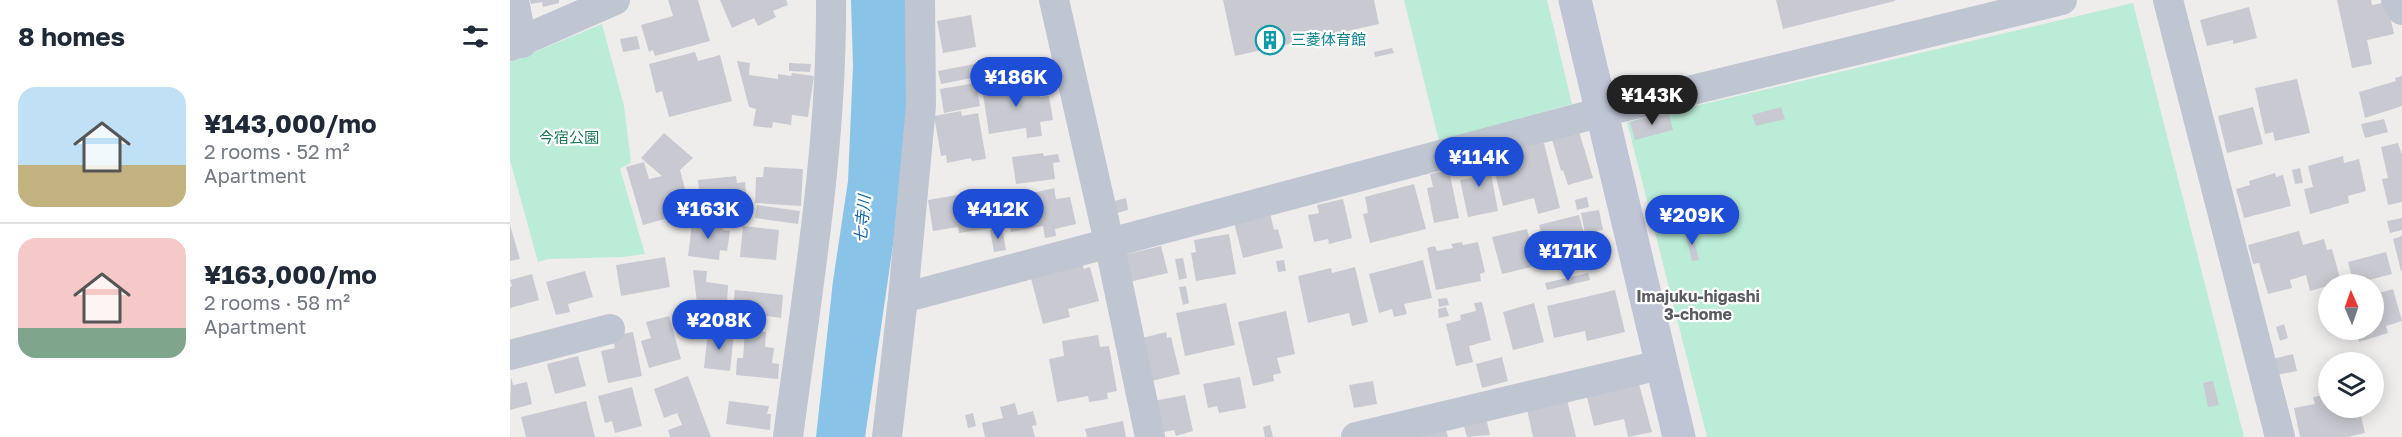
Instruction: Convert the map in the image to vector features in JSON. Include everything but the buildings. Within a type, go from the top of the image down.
[{"type":"street","points":[[514,0],[516,44],[615,0]]},
{"type":"street","points":[[788,437],[823,171],[831,54],[831,0]]},
{"type":"street","points":[[887,437],[921,106],[920,0]]},
{"type":"street","points":[[1054,0],[1150,437]]},
{"type":"street","points":[[1575,0],[1660,366],[1679,437]]},
{"type":"street","points":[[903,298],[1602,112],[2062,0]]},
{"type":"street","points":[[2168,0],[2280,437]]},
{"type":"street","points":[[2397,0],[2402,10]]},
{"type":"street","points":[[510,355],[610,329]]},
{"type":"street","points":[[1356,437],[1660,366]]},
{"type":"green space","points":[[1404,0],[1547,0],[1572,104],[1439,141]]},
{"type":"green space","points":[[2133,3],[2244,437],[1707,437],[1627,122]]},
{"type":"green space","name":"今宿公園","points":[[602,24],[624,106],[631,162],[620,169],[645,254],[623,257],[548,259],[538,262],[510,160],[510,62]]},
{"type":"water","name":"七寺川","points":[[851,0],[909,0],[907,149],[865,437],[816,437],[833,281],[848,181],[853,66]]},
{"type":"place","name":"三菱体育館","points":[[1270,40]]},
{"type":"district","name":"Imajuku-higashi 3-chome","points":[[1698,305]]}]
